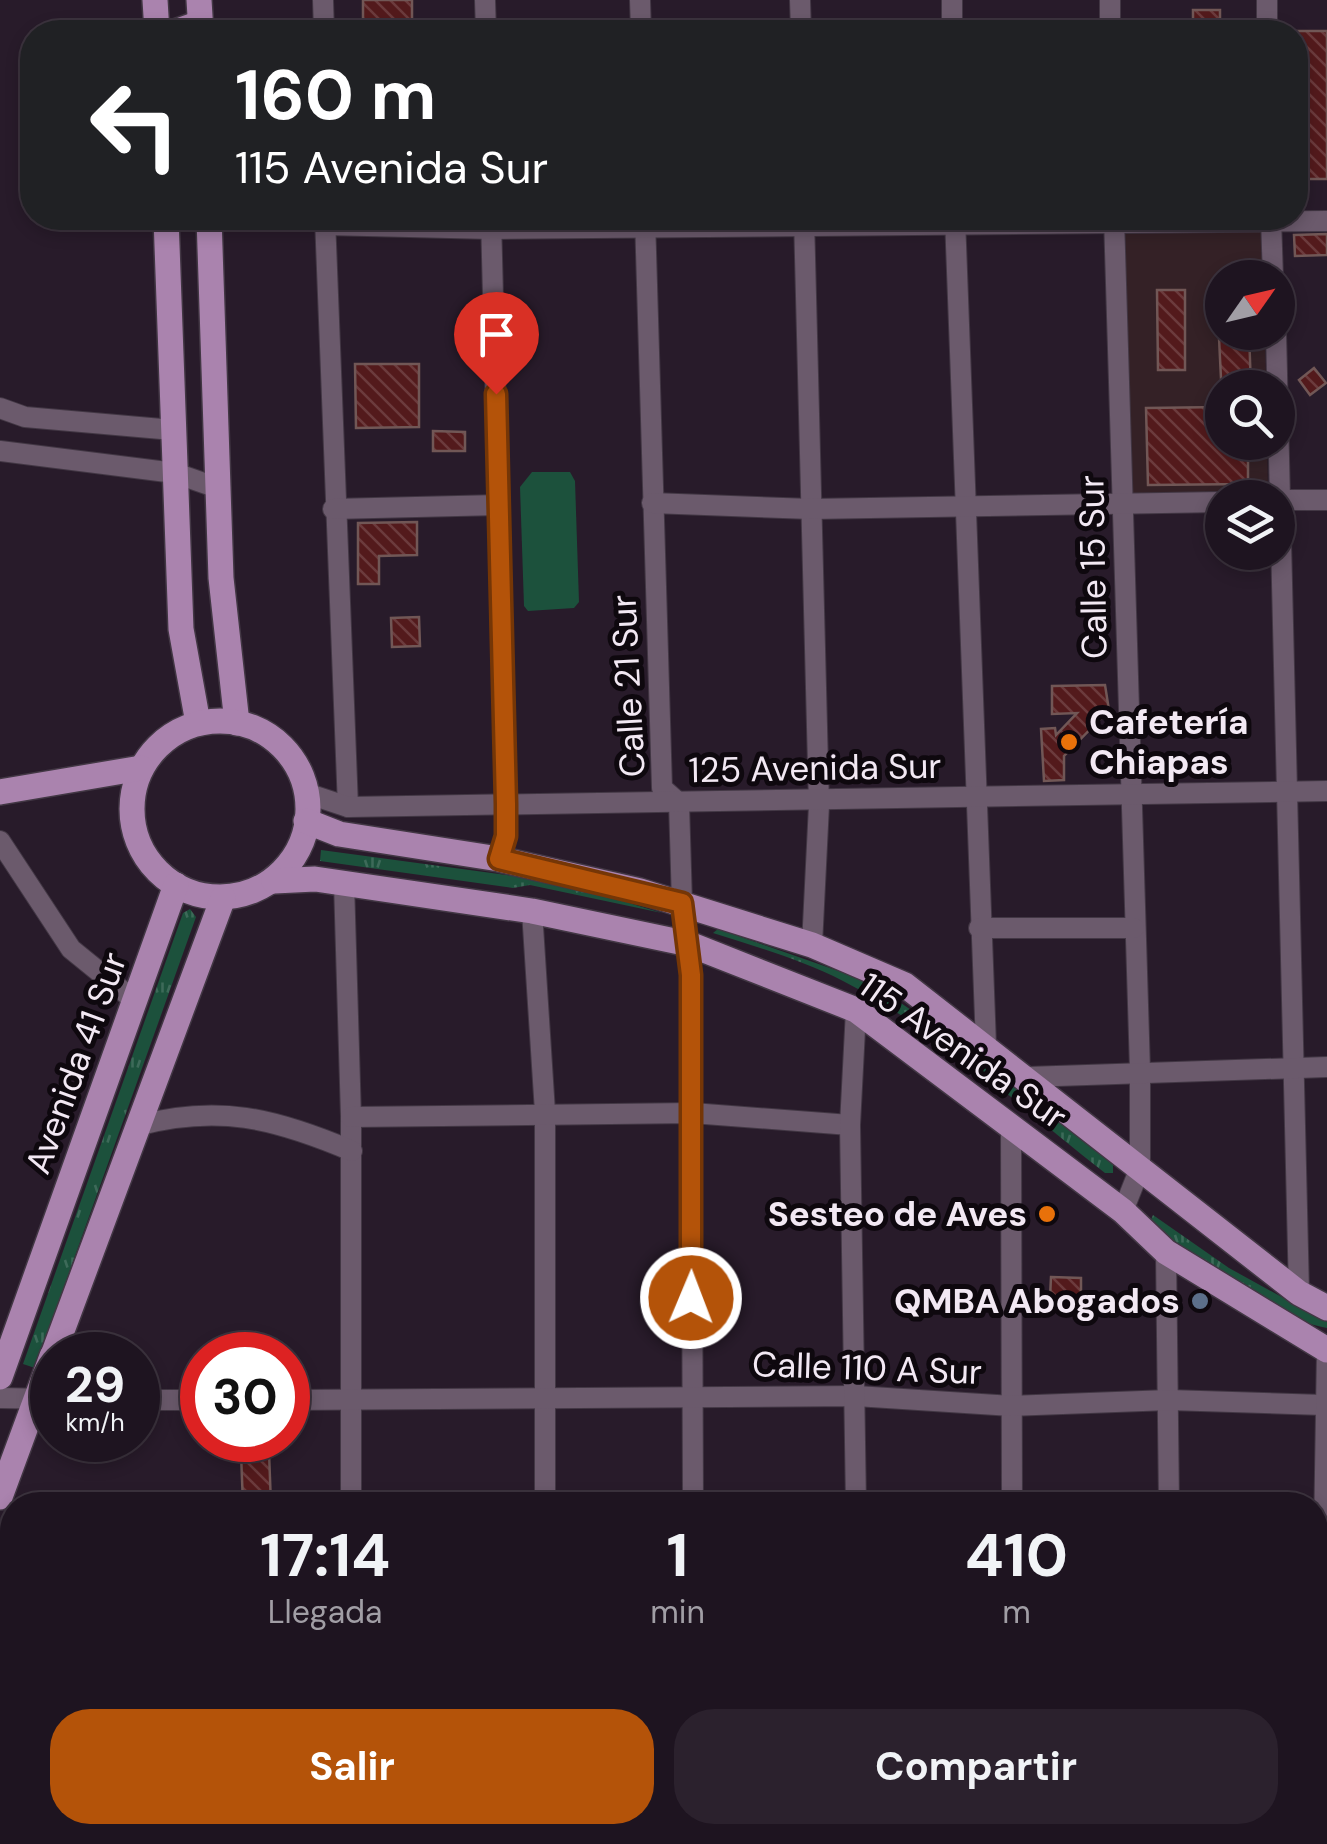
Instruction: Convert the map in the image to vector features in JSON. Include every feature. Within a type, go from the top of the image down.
[{"type":"main road","points":[[166,230],[181,629],[198,722]]},
{"type":"main road","points":[[209,230],[221,578],[237,724]]},
{"type":"main road","points":[[198,722],[237,724],[275,741],[294,762],[306,792],[306,821],[291,862],[274,881],[251,892],[223,898],[190,893],[146,858],[133,828],[132,796],[141,768],[158,746],[198,722]]},
{"type":"main road","points":[[0,792],[141,768]]},
{"type":"main road","name":"115 Avenida Sur","points":[[306,821],[339,834],[499,859],[682,903],[812,944],[905,985],[1299,1293],[1327,1308]]},
{"type":"main road","name":"115 Avenida Sur","points":[[274,881],[344,883],[532,911],[689,944],[856,1010],[1123,1211],[1166,1252],[1327,1350]]},
{"type":"main road","name":"Avenida 41 Sur","points":[[0,1377],[176,885]]},
{"type":"main road","points":[[62,1332],[223,898]]},
{"type":"main road","points":[[2,1492],[30,1432]]},
{"type":"street","points":[[326,230],[333,510],[348,807]]},
{"type":"street","points":[[491,230],[506,804],[506,836],[499,859]]},
{"type":"street","name":"Calle 21 Sur","points":[[645,230],[662,788],[679,803],[682,903],[689,944],[693,1492]]},
{"type":"street","points":[[804,230],[819,800],[812,944]]},
{"type":"street","points":[[955,230],[986,1045]]},
{"type":"street","name":"Calle 15 Sur","points":[[1114,230],[1140,1070],[1140,1168],[1123,1211]]},
{"type":"street","points":[[1272,230],[1273,260]]},
{"type":"street","points":[[1276,350],[1280,480]]},
{"type":"street","points":[[0,408],[25,417],[173,430]]},
{"type":"street","points":[[0,452],[175,473],[218,488]]},
{"type":"street","points":[[1295,500],[1327,500]]},
{"type":"street","points":[[652,503],[811,509],[1205,502]]},
{"type":"street","points":[[333,510],[499,505]]},
{"type":"street","points":[[1281,570],[1299,1293]]},
{"type":"street","name":"125 Avenida Sur","points":[[306,792],[348,807],[1286,794],[1327,790]]},
{"type":"street","points":[[0,841],[72,949],[135,1001]]},
{"type":"street","points":[[344,883],[352,1117],[350,1492]]},
{"type":"street","points":[[532,911],[545,1112],[544,1492]]},
{"type":"street","points":[[979,928],[1134,928]]},
{"type":"street","points":[[856,1010],[850,1125],[856,1492]]},
{"type":"street","points":[[1028,1078],[1140,1070],[1327,1067]]},
{"type":"street","points":[[352,1117],[692,1112],[850,1125]]},
{"type":"street","points":[[136,1126],[180,1114],[234,1114],[299,1128],[352,1151]]},
{"type":"street","points":[[1011,1125],[1012,1492]]},
{"type":"street","points":[[1166,1252],[1169,1492]]},
{"type":"street","points":[[1323,1492],[1327,1350]]},
{"type":"street","name":"Calle 110 A Sur","points":[[310,1400],[690,1395],[856,1396],[1012,1406],[1169,1400],[1323,1405]]},
{"type":"street","points":[[0,1398],[30,1399]]},
{"type":"shaded area","points":[[1125,230],[1263,230],[1264,260],[1205,260],[1205,350],[1265,350],[1266,370],[1205,370],[1205,460],[1267,460],[1268,480],[1205,480],[1205,494],[1129,495]]},
{"type":"green space","points":[[532,472],[570,472],[575,481],[579,602],[574,608],[528,611],[524,606],[520,487]]},
{"type":"green space","points":[[321,850],[521,877],[590,891],[662,913],[530,885],[513,888],[320,861]]},
{"type":"green space","points":[[190,909],[196,917],[48,1332],[34,1332],[183,913]]},
{"type":"green space","points":[[718,929],[870,982],[958,1042],[1113,1164],[1113,1173],[1105,1173],[978,1071],[878,1001],[812,967],[713,933]]},
{"type":"green space","points":[[1153,1215],[1229,1268],[1327,1322],[1327,1328],[1257,1300],[1149,1224]]},
{"type":"green space","points":[[30,1344],[30,1366],[23,1364]]},
{"type":"building","points":[[363,0],[412,0],[412,19],[363,20]]},
{"type":"building","points":[[1193,10],[1220,10],[1220,20],[1193,20]]},
{"type":"building","points":[[1308,31],[1327,31],[1327,179],[1308,179]]},
{"type":"building","points":[[1327,234],[1327,255],[1295,256],[1294,235]]},
{"type":"building","points":[[1157,290],[1185,290],[1185,370],[1158,370]]},
{"type":"building","points":[[1220,350],[1250,350],[1250,370],[1221,370]]},
{"type":"building","points":[[355,364],[419,364],[419,427],[356,428]]},
{"type":"building","points":[[1314,368],[1326,383],[1310,395],[1299,380]]},
{"type":"building","points":[[1205,407],[1205,460],[1248,460],[1248,480],[1148,485],[1146,408]]},
{"type":"building","points":[[433,431],[465,432],[465,451],[433,451]]},
{"type":"building","points":[[417,522],[417,555],[379,556],[379,584],[358,584],[358,523]]},
{"type":"building","points":[[419,617],[420,646],[392,647],[391,618]]},
{"type":"building","points":[[1105,685],[1109,710],[1064,756],[1064,780],[1044,781],[1041,729],[1055,728],[1056,735],[1077,713],[1052,714],[1052,686]]},
{"type":"building","points":[[1051,1277],[1081,1278],[1081,1298],[1050,1298]]},
{"type":"building","points":[[241,1462],[269,1462],[271,1492],[242,1492]]},
{"type":"place","name":"Cafetería Chiapas","points":[[1069,742]]},
{"type":"place","name":"Sesteo de Aves","points":[[1047,1214]]},
{"type":"place","name":"QMBA Abogados","points":[[1200,1301]]},
{"type":"route","points":[[496,394],[506,804],[506,836],[499,859],[682,903],[691,975],[691,1298]]}]
